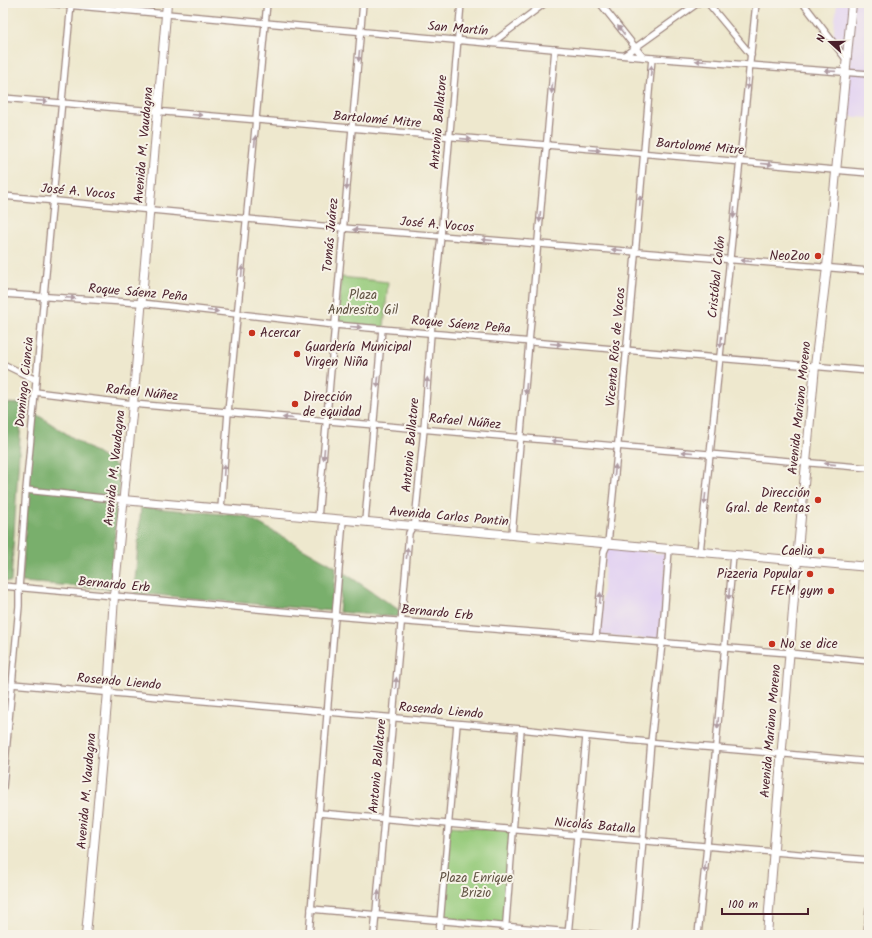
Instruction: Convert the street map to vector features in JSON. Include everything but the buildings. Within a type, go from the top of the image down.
[{"type":"main road","name":"Avenida M. Vaudagna","points":[[86,935],[108,692],[114,596],[133,404],[167,3]]},
{"type":"main road","name":"Avenida Mariano Moreno","points":[[767,935],[797,560],[852,3]]},
{"type":"main road","name":"Avenida Carlos Pontin","points":[[123,500],[869,567]]},
{"type":"street","name":"San Martín","points":[[45,3],[70,4],[652,58],[869,74]]},
{"type":"street","points":[[221,509],[228,412],[267,3]]},
{"type":"street","name":"Tomás Juárez","points":[[318,518],[363,3]]},
{"type":"street","name":"Antonio Ballatore","points":[[374,935],[409,533],[415,522],[424,429],[430,333],[441,236],[461,3]]},
{"type":"street","points":[[492,43],[545,3]]},
{"type":"street","points":[[600,3],[643,57]]},
{"type":"street","points":[[625,55],[698,3]]},
{"type":"street","points":[[708,3],[751,55]]},
{"type":"street","name":"Cristóbal Colón","points":[[700,552],[756,3]]},
{"type":"street","points":[[803,3],[846,59]]},
{"type":"street","name":"Domingo Ciancia","points":[[3,787],[19,606],[26,490],[70,4]]},
{"type":"street","points":[[512,534],[555,49]]},
{"type":"street","name":"Vicenta Ríos de Vocos","points":[[596,637],[604,552],[608,543],[618,446],[652,58]]},
{"type":"street","name":"Bartolomé Mitre","points":[[3,98],[869,173]]},
{"type":"street","name":"José A. Vocos","points":[[3,196],[343,228],[869,271]]},
{"type":"street","name":"Roque Sáenz Peña","points":[[3,294],[141,303],[335,325],[869,371]]},
{"type":"street","points":[[366,521],[382,329]]},
{"type":"street","points":[[3,364],[36,380]]},
{"type":"street","name":"Rafael Núñez","points":[[35,392],[133,404],[869,468]]},
{"type":"street","name":"Avenida Carlos Pontin","points":[[26,490],[123,500]]},
{"type":"street","points":[[309,935],[343,520]]},
{"type":"street","points":[[635,935],[651,742],[662,643],[669,549]]},
{"type":"street","points":[[698,935],[733,555]]},
{"type":"street","name":"Bernardo Erb","points":[[3,586],[335,616],[789,653],[869,662]]},
{"type":"street","name":"Rosendo Liendo","points":[[12,684],[521,729],[586,737],[716,747],[869,762]]},
{"type":"street","points":[[439,935],[457,724]]},
{"type":"street","points":[[505,935],[521,729]]},
{"type":"street","points":[[568,933],[586,737]]},
{"type":"street","name":"Nicolás Batalla","points":[[319,813],[869,860]]},
{"type":"street","points":[[311,909],[604,935]]},
{"type":"street","points":[[867,935],[869,909]]},
{"type":"shaded area","points":[[837,3],[869,3],[869,118],[844,116],[850,60],[833,38]]},
{"type":"shaded area","points":[[608,548],[667,554],[660,640],[599,635],[606,553]]},
{"type":"green space","name":"Plaza Andresito Gil","points":[[341,277],[388,282],[384,327],[338,323]]},
{"type":"green space","points":[[3,403],[22,404],[11,582],[3,581]]},
{"type":"green space","points":[[33,412],[121,469],[110,589],[22,582]]},
{"type":"green space","points":[[141,507],[246,516],[336,567],[332,611],[134,593]]},
{"type":"green space","points":[[343,572],[399,610],[398,617],[339,612]]},
{"type":"green space","points":[[3,678],[8,679],[3,723]]},
{"type":"green space","name":"Plaza Enrique Brizio","points":[[450,826],[512,831],[504,924],[441,919]]},
{"type":"place","name":"NeoZoo","points":[[818,256]]},
{"type":"place","name":"Acercar","points":[[252,333]]},
{"type":"place","name":"Guardería Municipal Virgen Niña","points":[[297,354]]},
{"type":"place","name":"Dirección de equidad","points":[[295,404]]},
{"type":"place","name":"Dirección Gral. de Rentas","points":[[818,500]]},
{"type":"place","name":"Caelia","points":[[821,551]]},
{"type":"place","name":"Pizzeria Popular","points":[[810,574]]},
{"type":"place","name":"FEM gym","points":[[831,591]]},
{"type":"place","name":"No se dice","points":[[772,644]]}]
